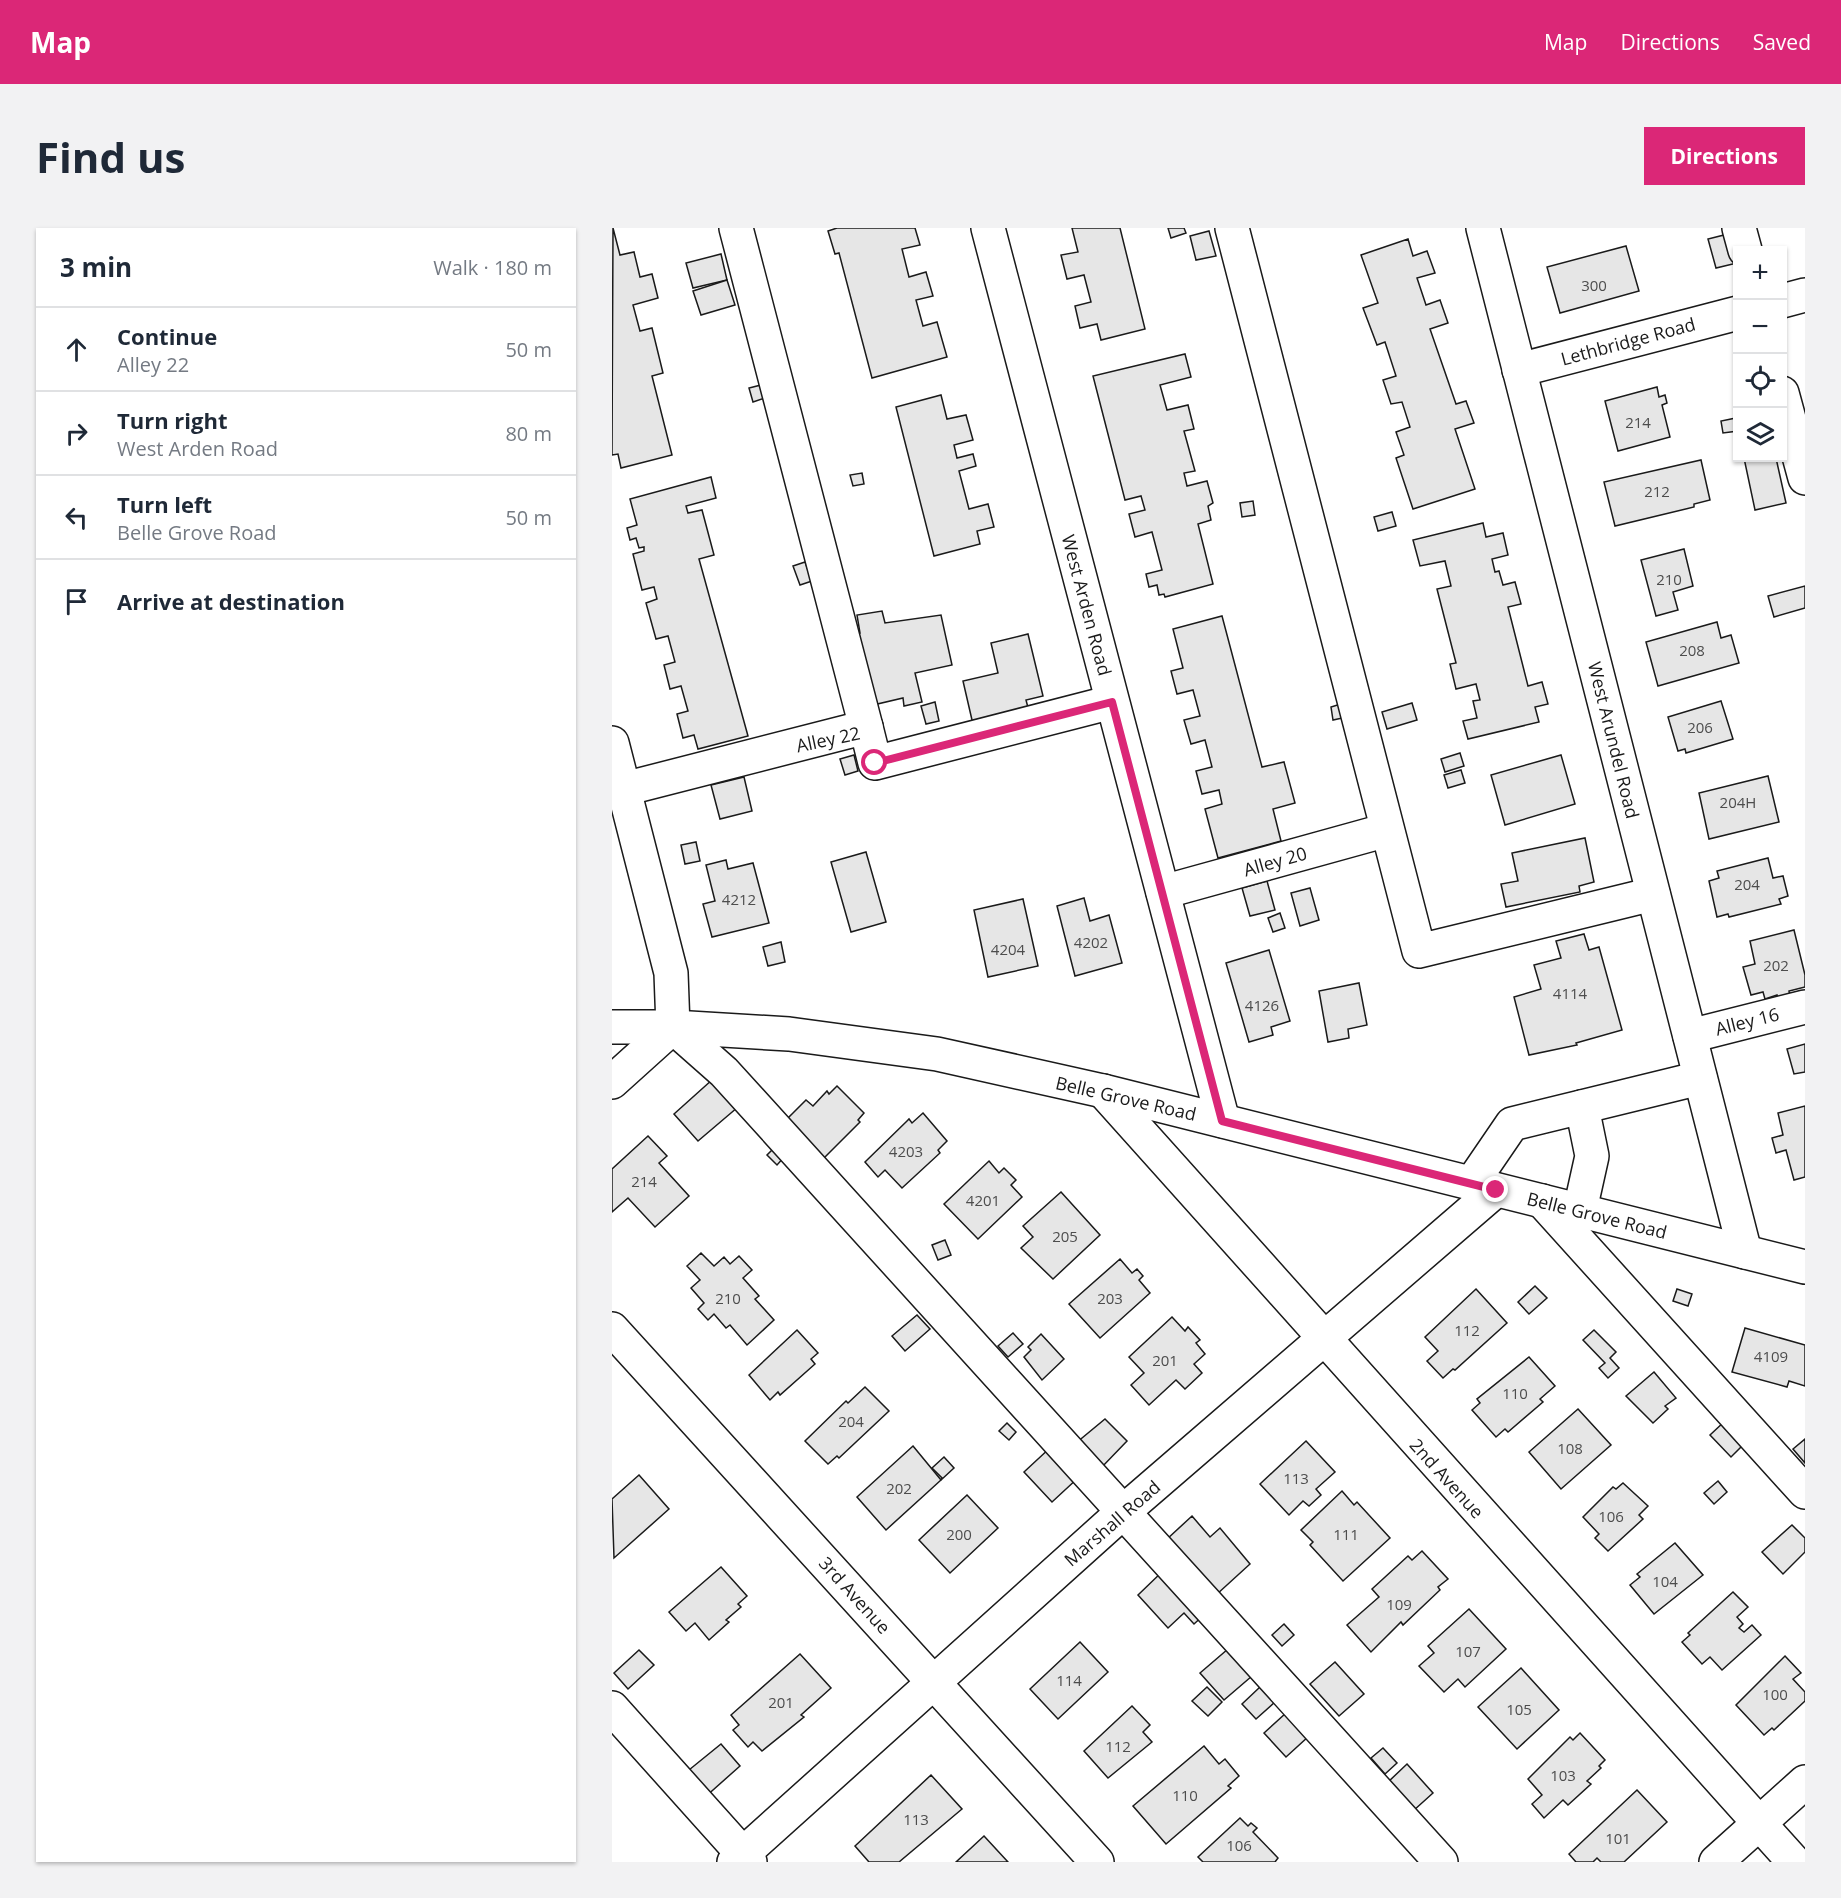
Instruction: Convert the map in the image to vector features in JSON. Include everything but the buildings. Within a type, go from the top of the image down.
[{"type":"street","points":[[736,228],[866,727]]},
{"type":"street","name":"West Arden Road","points":[[988,228],[1222,1121]]},
{"type":"street","points":[[1232,228],[1419,951],[1653,894]]},
{"type":"street","name":"West Arundel Road","points":[[1483,228],[1745,1252]]},
{"type":"street","points":[[1739,228],[1744,246]]},
{"type":"street","points":[[1786,300],[1805,295]]},
{"type":"street","name":"Lethbridge Road","points":[[1519,370],[1733,314]]},
{"type":"street","points":[[1786,408],[1805,478]]},
{"type":"street","name":"Alley 22","points":[[624,789],[866,727],[875,763],[1112,702]]},
{"type":"street","points":[[612,743],[672,974],[673,1027],[724,1072],[1441,1862]]},
{"type":"street","name":"Alley 20","points":[[1163,892],[1387,830]]},
{"type":"street","name":"Alley 16","points":[[1690,1036],[1805,1006]]},
{"type":"street","name":"Belle Grove Road","points":[[612,1027],[673,1027],[789,1034],[937,1054],[1102,1091],[1805,1267]]},
{"type":"street","points":[[612,1082],[673,1027]]},
{"type":"street","name":"Marshall Road","points":[[743,1859],[1123,1512],[1324,1341],[1483,1187],[1512,1124],[1700,1078]]},
{"type":"street","name":"2nd Avenue","points":[[1102,1091],[1794,1862]]},
{"type":"street","points":[[1580,1210],[1592,1156],[1582,1107]]},
{"type":"street","points":[[1542,1201],[1805,1492]]},
{"type":"street","name":"3rd Avenue","points":[[612,1329],[1097,1862]]},
{"type":"street","points":[[612,1708],[743,1859]]},
{"type":"street","points":[[1716,1862],[1805,1782]]},
{"type":"route","points":[[875,763],[1112,702],[1222,1121],[1496,1190]]}]
